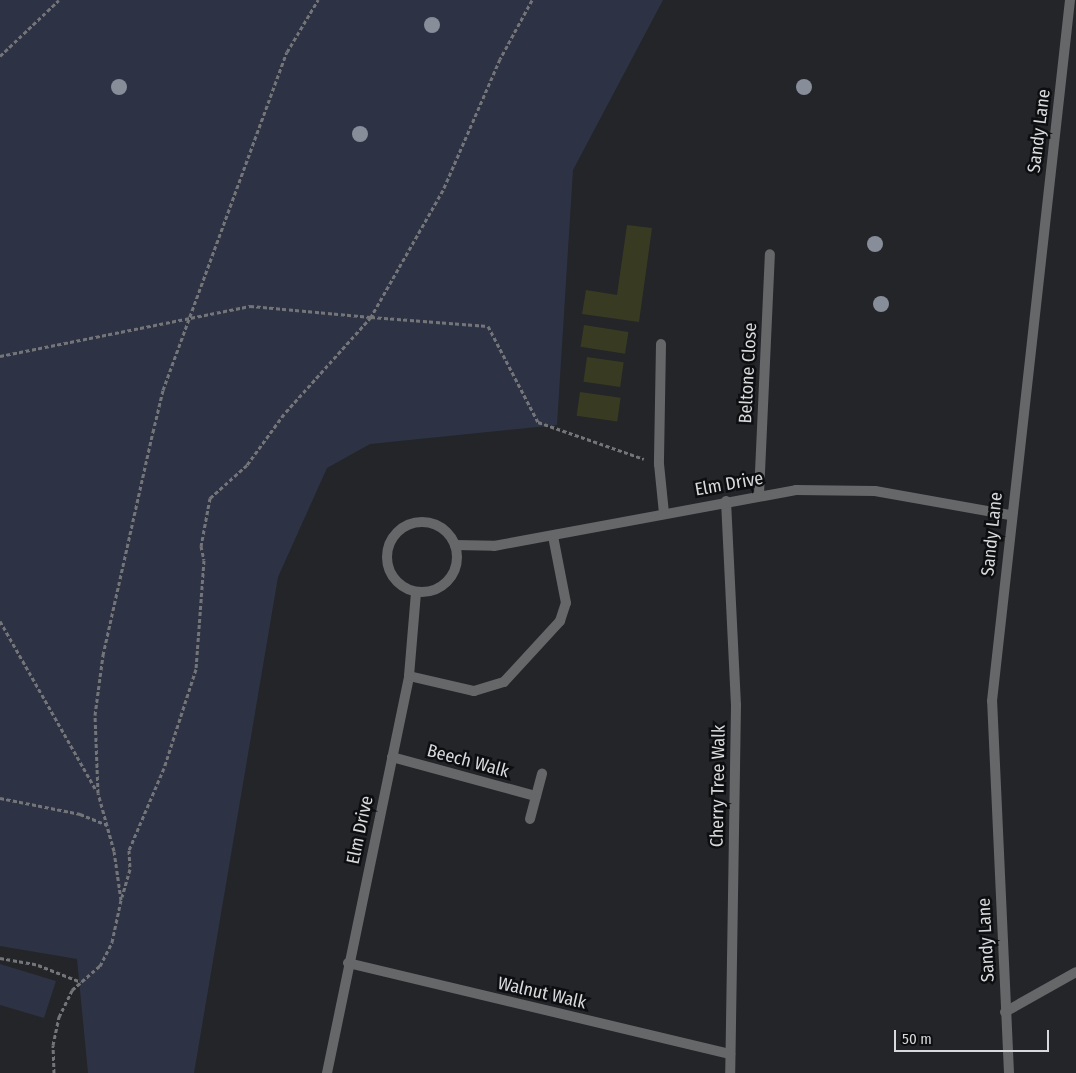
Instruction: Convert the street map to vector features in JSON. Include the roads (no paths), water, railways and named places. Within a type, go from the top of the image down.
[{"type":"street","name":"Sandy Lane","points":[[1009,1073],[992,701],[1010,515],[1070,0]]},
{"type":"street","name":"Beltone Close","points":[[758,494],[770,254]]},
{"type":"street","points":[[661,344],[659,464],[664,513]]},
{"type":"street","name":"Elm Drive","points":[[455,545],[494,546],[553,536],[758,494],[875,491],[1010,515]]},
{"type":"street","name":"Cherry Tree Walk","points":[[726,501],[736,705],[730,1073]]},
{"type":"street","points":[[422,522],[440,526],[455,545],[457,564],[449,581],[432,592],[416,593],[398,584],[387,564],[390,542],[402,528],[422,522]]},
{"type":"street","points":[[409,676],[474,692],[504,682],[560,620],[565,589],[553,536]]},
{"type":"street","name":"Elm Drive","points":[[327,1073],[348,963],[409,676],[416,593]]},
{"type":"street","name":"Beech Walk","points":[[392,757],[536,796]]},
{"type":"street","points":[[530,819],[542,774]]},
{"type":"street","name":"Walnut Walk","points":[[348,963],[730,1054]]},
{"type":"street","points":[[1006,1012],[1076,972]]}]
